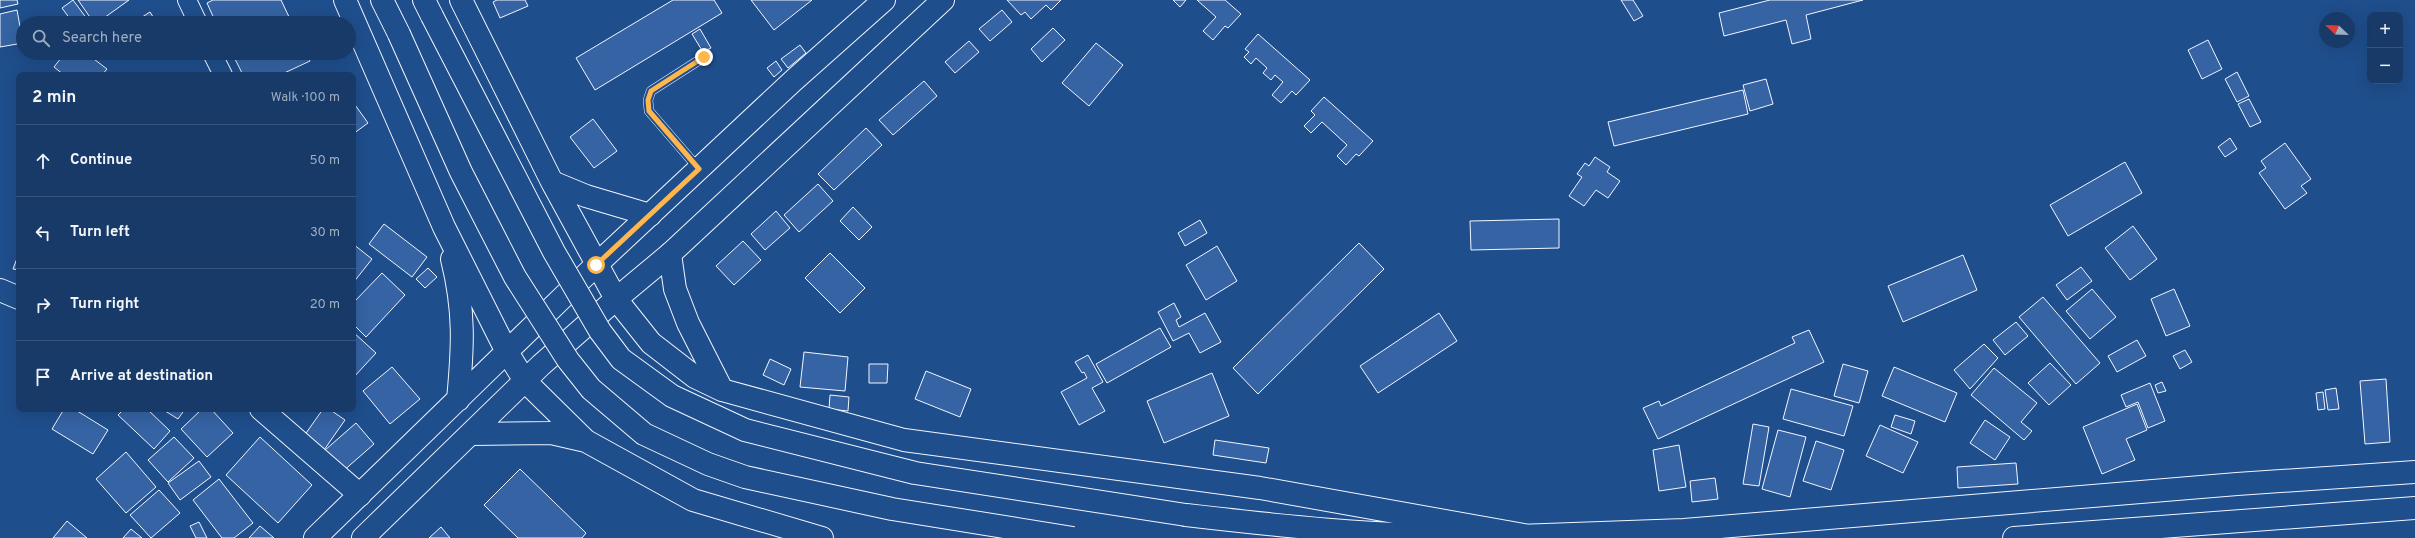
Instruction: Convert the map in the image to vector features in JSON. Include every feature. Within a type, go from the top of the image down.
[{"type":"main road","points":[[345,0],[352,16]]},
{"type":"main road","points":[[382,0],[399,34],[460,172],[515,276],[568,360],[591,389],[644,434],[708,464],[745,478],[892,509],[1073,538]]},
{"type":"main road","points":[[461,0],[552,182],[596,265],[616,299],[651,343],[695,377],[722,390],[904,440],[1260,488],[1529,536]]},
{"type":"main road","points":[[315,538],[596,265],[794,80],[884,0]]},
{"type":"main road","points":[[363,538],[525,381],[616,299],[670,254],[943,0]]},
{"type":"main road","points":[[428,8],[554,252],[600,331],[621,359],[672,396],[745,430],[915,473],[1186,515],[1288,526],[1411,536],[1529,536],[1684,530],[2237,484],[2415,472]]},
{"type":"main road","points":[[356,25],[444,227],[507,352],[525,381],[586,442]]},
{"type":"main road","points":[[552,182],[586,196],[650,215]]},
{"type":"main road","points":[[444,227],[461,307],[463,343],[458,400]]},
{"type":"main road","points":[[670,254],[675,289],[688,323],[722,390]]},
{"type":"main road","points":[[0,290],[16,297]]},
{"type":"main road","points":[[264,412],[360,495]]},
{"type":"main road","points":[[472,434],[551,433],[586,442],[693,500],[822,538]]},
{"type":"main road","points":[[2014,538],[2415,508]]},
{"type":"street","points":[[187,0],[195,16]]},
{"type":"street","points":[[216,60],[222,72]]},
{"type":"lane","points":[[699,169],[649,111],[648,100],[651,91],[704,57]]},
{"type":"building","points":[[0,0],[17,0],[18,4],[0,8]]},
{"type":"building","points":[[73,0],[85,16],[68,16],[62,8]]},
{"type":"building","points":[[78,0],[129,0],[107,16],[89,16]]},
{"type":"building","points":[[213,0],[281,0],[289,16],[213,16],[207,3]]},
{"type":"building","points":[[497,0],[525,0],[528,6],[500,18],[493,2]]},
{"type":"building","points":[[673,0],[714,0],[722,13],[595,90],[576,58]]},
{"type":"building","points":[[751,0],[812,0],[774,30]]},
{"type":"building","points":[[1007,0],[1061,0],[1051,10],[1046,5],[1031,19],[1025,12],[1021,15]]},
{"type":"building","points":[[1173,0],[1186,0],[1180,7]]},
{"type":"building","points":[[1197,0],[1225,0],[1241,14],[1228,28],[1225,26],[1213,40],[1203,31],[1216,17]]},
{"type":"building","points":[[1621,0],[1633,0],[1643,16],[1634,21]]},
{"type":"building","points":[[1770,0],[1863,0],[1806,15],[1811,39],[1792,44],[1786,20],[1724,36],[1719,13]]},
{"type":"building","points":[[17,10],[18,16],[16,16],[16,44],[0,47],[0,14]]},
{"type":"building","points":[[1002,10],[1012,22],[990,41],[979,29]]},
{"type":"building","points":[[150,12],[153,16],[144,16]]},
{"type":"building","points":[[1053,28],[1065,40],[1042,62],[1031,49]]},
{"type":"building","points":[[700,29],[711,48],[703,52],[692,34]]},
{"type":"building","points":[[1258,34],[1310,80],[1296,95],[1292,91],[1281,103],[1272,95],[1283,82],[1275,75],[1271,80],[1263,73],[1267,68],[1256,58],[1251,64],[1244,57],[1249,52],[1245,49]]},
{"type":"building","points":[[2208,40],[2222,69],[2202,79],[2188,50]]},
{"type":"building","points":[[969,41],[979,52],[955,73],[945,62]]},
{"type":"building","points":[[1096,43],[1123,65],[1089,106],[1062,83]]},
{"type":"building","points":[[800,45],[806,53],[788,68],[781,59]]},
{"type":"building","points":[[60,60],[95,60],[107,69],[104,72],[60,72],[54,67]]},
{"type":"building","points":[[236,60],[310,61],[286,72],[242,72]]},
{"type":"building","points":[[776,61],[782,70],[774,77],[767,68]]},
{"type":"building","points":[[2237,72],[2249,96],[2237,102],[2225,79]]},
{"type":"building","points":[[1766,79],[1773,104],[1750,111],[1743,85]]},
{"type":"building","points":[[924,81],[937,96],[893,135],[879,120]]},
{"type":"building","points":[[1743,90],[1748,114],[1614,146],[1608,122]]},
{"type":"building","points":[[1324,97],[1373,141],[1359,156],[1356,154],[1346,165],[1337,156],[1347,145],[1322,122],[1311,133],[1304,126],[1315,115],[1311,111]]},
{"type":"building","points":[[2249,99],[2261,122],[2250,127],[2238,104]]},
{"type":"building","points":[[356,106],[368,123],[356,132]]},
{"type":"building","points":[[593,119],[617,151],[594,168],[570,137]]},
{"type":"building","points":[[866,128],[882,145],[834,190],[818,174]]},
{"type":"building","points":[[2230,138],[2237,149],[2225,157],[2218,147]]},
{"type":"building","points":[[2285,143],[2311,179],[2301,186],[2307,193],[2285,209],[2259,173],[2266,168],[2261,161]]},
{"type":"building","points":[[1595,157],[1610,167],[1607,172],[1620,181],[1608,198],[1596,190],[1584,206],[1569,196],[1582,177],[1577,174],[1585,163],[1589,166]]},
{"type":"building","points":[[2125,162],[2142,193],[2068,236],[2050,205]]},
{"type":"building","points":[[818,184],[833,201],[799,232],[784,215]]},
{"type":"building","points":[[853,207],[872,227],[859,240],[840,221]]},
{"type":"building","points":[[776,211],[790,228],[765,250],[751,234]]},
{"type":"building","points":[[1559,219],[1559,248],[1471,250],[1470,221]]},
{"type":"building","points":[[1200,220],[1207,233],[1185,246],[1178,233]]},
{"type":"building","points":[[384,224],[427,257],[412,277],[369,244]]},
{"type":"building","points":[[2133,226],[2157,259],[2130,280],[2105,248]]},
{"type":"building","points":[[743,241],[761,260],[734,285],[716,266]]},
{"type":"building","points":[[1359,243],[1384,269],[1258,394],[1233,368]]},
{"type":"building","points":[[356,246],[372,259],[356,279]]},
{"type":"building","points":[[1217,246],[1237,281],[1206,300],[1186,265]]},
{"type":"building","points":[[830,253],[865,288],[840,313],[805,278]]},
{"type":"building","points":[[1963,255],[1977,290],[1903,322],[1888,286]]},
{"type":"building","points":[[16,261],[16,270],[13,269]]},
{"type":"building","points":[[2081,267],[2092,281],[2067,300],[2056,285]]},
{"type":"building","points":[[428,268],[437,277],[425,288],[416,279]]},
{"type":"building","points":[[382,273],[405,295],[366,337],[356,327],[356,300]]},
{"type":"building","points":[[2092,289],[2116,317],[2090,339],[2066,311]]},
{"type":"building","points":[[2174,289],[2190,326],[2166,336],[2151,299]]},
{"type":"building","points":[[2043,297],[2100,363],[2076,384],[2019,317]]},
{"type":"building","points":[[1174,303],[1181,317],[1176,320],[1179,327],[1205,313],[1221,342],[1200,353],[1189,333],[1173,341],[1158,312]]},
{"type":"building","points":[[1439,313],[1457,341],[1378,393],[1360,366]]},
{"type":"building","points":[[2016,322],[2028,336],[2005,355],[1993,340]]},
{"type":"building","points":[[1160,328],[1171,347],[1107,383],[1096,364]]},
{"type":"building","points":[[1809,330],[1824,362],[1658,439],[1643,408],[1659,401],[1661,406],[1795,343],[1792,337]]},
{"type":"building","points":[[356,335],[376,353],[356,375]]},
{"type":"building","points":[[2137,340],[2146,356],[2117,372],[2108,356]]},
{"type":"building","points":[[1984,344],[1998,358],[1970,389],[1954,370]]},
{"type":"building","points":[[2185,350],[2192,362],[2180,369],[2173,356]]},
{"type":"building","points":[[804,352],[848,357],[845,391],[800,387]]},
{"type":"building","points":[[1088,355],[1103,382],[1092,388],[1105,411],[1079,425],[1061,392],[1087,378],[1075,362]]},
{"type":"building","points":[[770,359],[791,369],[784,385],[763,375]]},
{"type":"building","points":[[2050,363],[2071,385],[2049,405],[2028,383]]},
{"type":"building","points":[[869,364],[888,364],[887,383],[869,383]]},
{"type":"building","points":[[1843,364],[1868,371],[1859,403],[1834,396]]},
{"type":"building","points":[[392,367],[420,399],[390,424],[363,391]]},
{"type":"building","points":[[1894,367],[1957,393],[1945,422],[1882,396]]},
{"type":"building","points":[[1994,368],[2037,403],[2021,422],[2032,431],[2024,440],[1971,395]]},
{"type":"building","points":[[926,371],[971,389],[960,417],[915,399]]},
{"type":"building","points":[[1212,373],[1229,416],[1164,443],[1147,401]]},
{"type":"building","points":[[2386,379],[2390,442],[2365,444],[2360,381]]},
{"type":"building","points":[[2162,382],[2166,391],[2158,393],[2155,385]]},
{"type":"building","points":[[2150,383],[2165,421],[2148,428],[2138,402],[2126,407],[2121,395]]},
{"type":"building","points":[[2336,388],[2339,409],[2328,410],[2325,390]]},
{"type":"building","points":[[1791,389],[1853,406],[1844,436],[1783,419]]},
{"type":"building","points":[[2323,392],[2325,409],[2318,410],[2316,393]]},
{"type":"building","points":[[830,395],[849,397],[848,411],[829,409]]},
{"type":"building","points":[[2137,404],[2147,430],[2126,439],[2135,460],[2102,474],[2083,427]]},
{"type":"building","points":[[62,412],[79,412],[108,430],[93,454],[52,429]]},
{"type":"building","points":[[121,412],[150,412],[170,431],[154,449],[118,415]]},
{"type":"building","points":[[167,412],[183,412],[178,419]]},
{"type":"building","points":[[199,412],[214,412],[233,433],[207,457],[181,429]]},
{"type":"building","points":[[321,412],[333,412],[345,420],[324,450],[304,436]]},
{"type":"building","points":[[1895,415],[1915,421],[1911,434],[1891,427]]},
{"type":"building","points":[[1985,420],[2010,437],[1995,460],[1970,443]]},
{"type":"building","points":[[356,423],[374,444],[342,472],[324,451]]},
{"type":"building","points":[[1753,424],[1769,427],[1759,486],[1743,484]]},
{"type":"building","points":[[1880,425],[1918,442],[1903,473],[1866,456]]},
{"type":"building","points":[[1778,430],[1806,437],[1790,497],[1762,489]]},
{"type":"building","points":[[174,437],[194,458],[168,482],[148,460]]},
{"type":"building","points":[[260,437],[312,485],[278,523],[226,475]]},
{"type":"building","points":[[1215,440],[1269,448],[1266,463],[1213,455]]},
{"type":"building","points":[[1816,441],[1844,450],[1831,490],[1803,481]]},
{"type":"building","points":[[1679,445],[1686,487],[1659,491],[1653,450]]},
{"type":"building","points":[[126,452],[156,487],[126,513],[96,479]]},
{"type":"building","points":[[199,461],[211,477],[180,500],[168,483]]},
{"type":"building","points":[[2016,463],[2018,484],[1958,488],[1957,467]]},
{"type":"building","points":[[520,469],[586,533],[582,538],[518,538],[484,505]]},
{"type":"building","points":[[1715,478],[1718,499],[1692,502],[1690,481]]},
{"type":"building","points":[[219,479],[253,523],[234,538],[222,538],[193,500]]},
{"type":"building","points":[[159,490],[180,513],[151,538],[130,515]]},
{"type":"building","points":[[67,521],[87,538],[53,538]]},
{"type":"building","points":[[199,522],[207,538],[196,538],[190,526]]},
{"type":"building","points":[[260,526],[274,538],[249,538]]},
{"type":"building","points":[[441,527],[450,538],[429,538]]},
{"type":"building","points":[[131,529],[142,538],[123,538]]},
{"type":"route","points":[[596,265],[699,169],[649,111],[648,100],[651,91],[704,57]]}]
